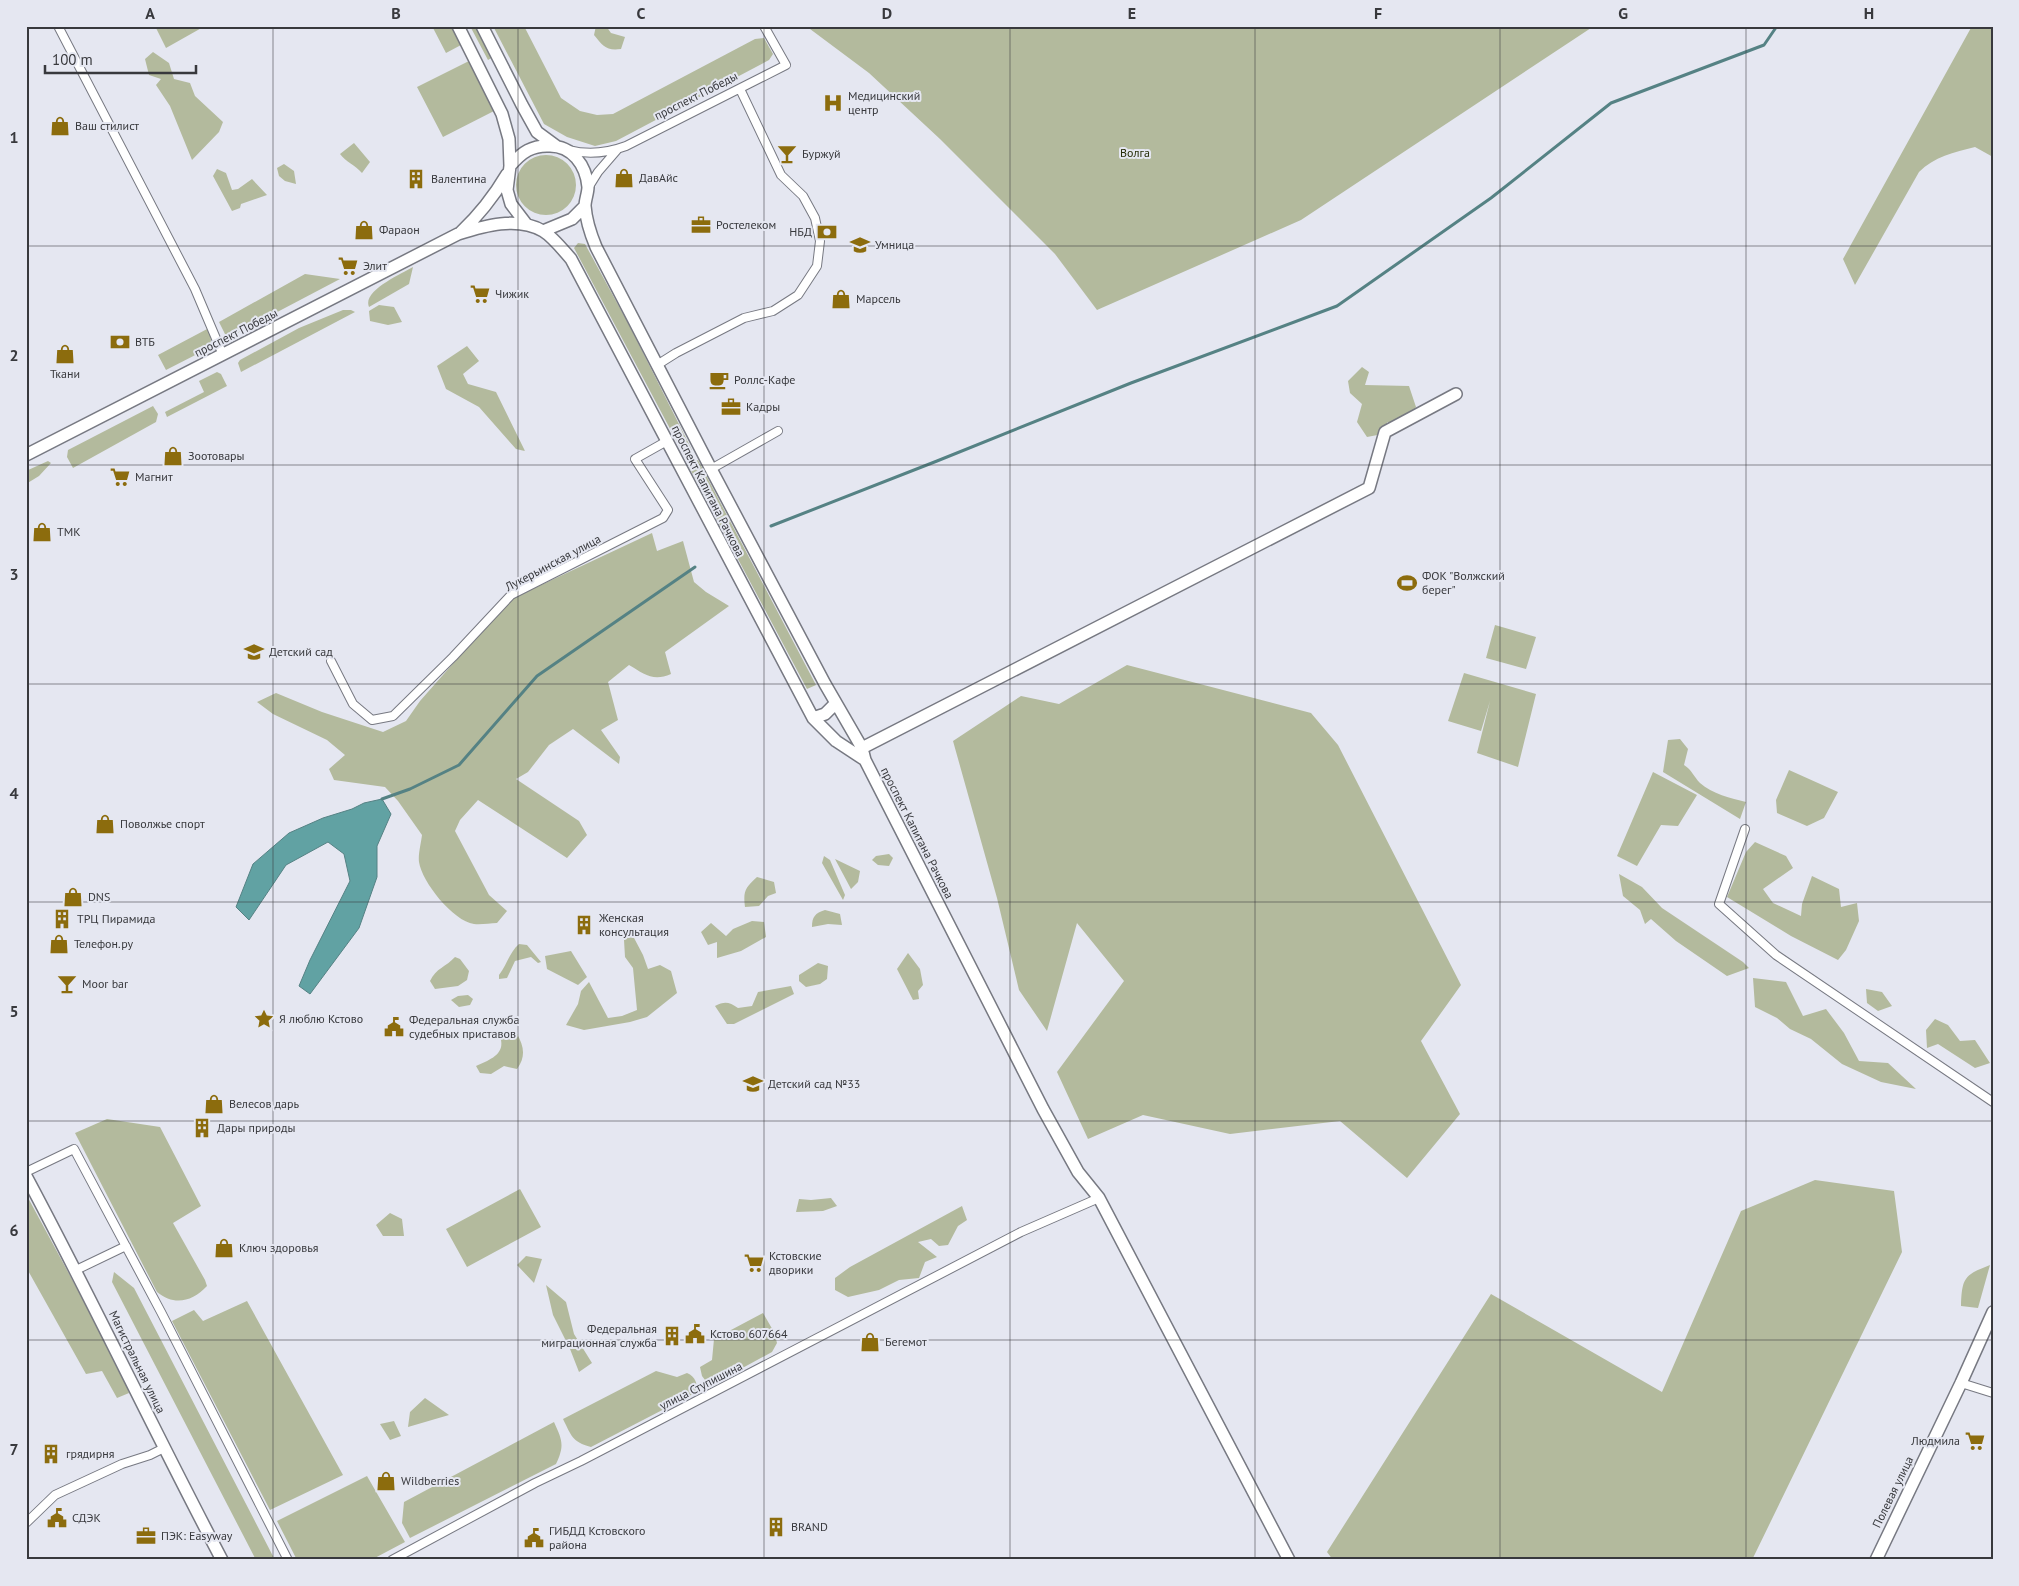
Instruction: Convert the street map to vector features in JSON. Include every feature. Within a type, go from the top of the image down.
[{"type":"street","points":[[58,26],[195,288],[223,355]]},
{"type":"street","points":[[458,26],[502,114],[509,139],[507,190],[511,204],[527,225]]},
{"type":"street","points":[[482,26],[537,132],[556,146]]},
{"type":"street","name":"проспект Победы","points":[[617,150],[786,65],[764,26]]},
{"type":"street","points":[[657,365],[676,353],[744,318],[773,311],[798,295],[817,266],[820,241],[815,218],[803,196],[781,175],[740,89]]},
{"type":"street","points":[[502,114],[522,105]]},
{"type":"street","points":[[458,234],[477,217],[493,197],[509,169],[528,149],[542,145],[556,146],[582,153],[617,150]]},
{"type":"street","points":[[569,150],[580,161],[588,188]]},
{"type":"street","points":[[617,150],[598,172],[588,188],[585,206],[596,247],[711,469],[862,748],[864,760]]},
{"type":"street","points":[[458,234],[486,225],[503,223],[527,225],[542,231],[572,218],[585,206]]},
{"type":"street","name":"проспект Капитана Рачкова","points":[[542,231],[571,258],[813,718],[836,741],[864,760],[1043,1109],[1078,1172],[1099,1198],[1289,1560]]},
{"type":"street","name":"проспект Победы","points":[[26,455],[458,234]]},
{"type":"street","points":[[862,748],[1369,488],[1385,432],[1456,394]]},
{"type":"street","points":[[711,469],[778,431]]},
{"type":"street","name":"Лукерьинская улица","points":[[331,661],[353,704],[372,720],[393,716],[511,595],[663,518],[668,510],[635,459],[667,442]]},
{"type":"street","points":[[813,718],[825,714],[836,702]]},
{"type":"street","points":[[1745,829],[1719,904],[1776,955],[1993,1102]]},
{"type":"street","points":[[26,1172],[74,1149],[288,1560]]},
{"type":"street","name":"Магистральная улица","points":[[26,1176],[76,1270],[222,1560]]},
{"type":"street","name":"улица Ступишина","points":[[392,1560],[535,1483],[582,1461],[1021,1232],[1099,1198]]},
{"type":"street","points":[[76,1270],[126,1246]]},
{"type":"street","name":"Полевая улица","points":[[1876,1560],[1993,1312]]},
{"type":"street","points":[[1961,1383],[1993,1393]]},
{"type":"street","points":[[26,1523],[55,1495],[122,1464],[150,1455],[164,1448]]},
{"type":"green space","points":[[155,26],[205,26],[166,48]]},
{"type":"green space","points":[[432,26],[452,26],[461,45],[446,53]]},
{"type":"green space","points":[[470,26],[476,26],[493,57],[488,60]]},
{"type":"green space","points":[[493,26],[524,26],[561,98],[580,111],[597,115],[613,114],[755,39],[764,38],[773,54],[769,60],[616,141],[595,146],[567,137],[544,124]]},
{"type":"green space","points":[[596,26],[606,26],[611,33],[625,37],[621,49],[612,49],[603,45],[594,35]]},
{"type":"green space","name":"Волга","points":[[806,26],[1594,26],[1301,220],[1097,310],[1055,254],[940,139],[869,73]]},
{"type":"green space","points":[[1972,26],[1993,26],[1993,157],[1975,147],[1952,153],[1931,162],[1919,172],[1855,285],[1843,259]]},
{"type":"green space","points":[[153,52],[169,63],[174,79],[190,83],[195,96],[223,122],[219,132],[192,160],[170,106],[156,85],[161,79],[149,75],[145,59]]},
{"type":"green space","points":[[469,61],[494,111],[443,137],[417,87]]},
{"type":"green space","points":[[354,143],[370,162],[362,173],[340,154]]},
{"type":"green space","points":[[546,155],[563,160],[571,168],[576,185],[571,202],[563,210],[546,215],[529,210],[521,202],[516,185],[521,168],[529,160]]},
{"type":"green space","points":[[284,164],[294,171],[296,184],[285,181],[279,176],[277,168]]},
{"type":"green space","points":[[217,169],[226,173],[232,190],[238,189],[252,179],[267,195],[241,204],[240,208],[232,211],[213,176]]},
{"type":"green space","points":[[578,243],[585,244],[628,323],[692,450],[684,455],[574,248]]},
{"type":"green space","points":[[413,267],[409,284],[369,307],[368,301],[377,289]]},
{"type":"green space","points":[[305,274],[340,279],[230,337],[226,336],[219,322]]},
{"type":"green space","points":[[379,305],[394,307],[402,322],[388,325],[370,321],[369,311]]},
{"type":"green space","points":[[343,310],[355,312],[241,372],[238,363],[240,360],[299,328]]},
{"type":"green space","points":[[209,328],[211,340],[209,348],[166,370],[158,355]]},
{"type":"green space","points":[[467,346],[479,361],[463,374],[468,384],[496,392],[525,451],[516,449],[479,407],[446,389],[437,366]]},
{"type":"green space","points":[[1362,367],[1369,372],[1365,385],[1409,386],[1416,407],[1400,429],[1387,422],[1388,433],[1367,437],[1357,422],[1362,404],[1350,393],[1348,381]]},
{"type":"green space","points":[[217,372],[221,374],[227,386],[167,417],[165,412],[204,392],[199,381]]},
{"type":"green space","points":[[153,406],[158,414],[156,422],[73,468],[67,457],[68,450]]},
{"type":"green space","points":[[698,460],[816,685],[807,689],[688,465]]},
{"type":"green space","points":[[48,461],[51,463],[39,476],[26,484],[26,471]]},
{"type":"green space","points":[[652,533],[657,551],[683,541],[694,582],[729,606],[665,652],[671,674],[659,677],[649,676],[629,665],[608,682],[618,720],[601,730],[620,757],[619,764],[573,729],[549,745],[528,772],[516,779],[579,821],[587,835],[567,858],[478,800],[460,820],[455,831],[489,895],[507,911],[497,923],[474,924],[466,921],[448,908],[432,890],[421,870],[419,862],[422,835],[398,801],[385,787],[334,780],[329,769],[345,755],[327,740],[273,714],[257,702],[276,693],[322,712],[383,732],[406,721],[420,701],[509,600]]},
{"type":"green space","points":[[1495,625],[1536,637],[1526,669],[1486,658]]},
{"type":"green space","points":[[1127,665],[1311,713],[1338,745],[1461,985],[1421,1041],[1460,1114],[1407,1178],[1340,1121],[1230,1134],[1143,1115],[1088,1139],[1057,1072],[1124,981],[1077,923],[1047,1031],[1019,990],[997,898],[953,741],[1021,696],[1059,704]]},
{"type":"green space","points":[[1464,673],[1536,694],[1518,767],[1477,753],[1490,701],[1481,731],[1448,721]]},
{"type":"green space","points":[[1680,739],[1688,749],[1684,765],[1700,783],[1716,793],[1746,802],[1740,819],[1663,772],[1668,740]]},
{"type":"green space","points":[[1789,770],[1838,792],[1824,818],[1807,826],[1777,813],[1776,800]]},
{"type":"green space","points":[[1653,772],[1697,795],[1678,826],[1661,825],[1637,866],[1617,856]]},
{"type":"green space","points":[[1755,842],[1786,856],[1793,868],[1763,889],[1773,903],[1801,916],[1802,904],[1812,876],[1839,889],[1841,907],[1857,903],[1859,921],[1846,950],[1838,960],[1791,936],[1727,897],[1746,852]]},
{"type":"green space","points":[[889,854],[893,858],[889,866],[878,865],[872,860],[876,856]]},
{"type":"green space","points":[[824,856],[830,860],[845,895],[843,900],[822,863]]},
{"type":"green space","points":[[835,859],[860,871],[858,882],[851,889]]},
{"type":"green space","points":[[1619,874],[1642,887],[1662,908],[1743,962],[1749,968],[1727,976],[1676,941],[1651,919],[1645,924],[1640,910],[1623,896]]},
{"type":"green space","points":[[757,877],[774,882],[776,893],[768,896],[759,906],[745,907],[744,897],[746,890]]},
{"type":"green space","points":[[825,910],[840,914],[842,925],[828,924],[812,927],[815,916]]},
{"type":"green space","points":[[752,921],[764,922],[766,937],[741,951],[717,958],[717,942],[708,945],[701,932],[711,923],[726,936],[733,929]]},
{"type":"green space","points":[[628,936],[633,936],[648,969],[660,965],[671,971],[677,993],[647,1017],[630,1022],[584,1030],[566,1025],[578,1004],[581,991],[589,982],[608,1018],[622,1016],[637,1010],[633,968],[625,957],[624,940]]},
{"type":"green space","points":[[519,944],[527,945],[541,962],[538,963],[531,957],[515,961],[507,978],[499,979],[499,975]]},
{"type":"green space","points":[[571,951],[587,977],[578,985],[547,969],[545,956]]},
{"type":"green space","points":[[908,953],[920,969],[923,985],[918,991],[919,999],[913,1000],[897,969]]},
{"type":"green space","points":[[455,957],[460,959],[469,971],[467,980],[458,986],[435,989],[430,981],[432,977]]},
{"type":"green space","points":[[818,963],[828,966],[827,979],[820,984],[806,987],[799,981],[799,975]]},
{"type":"green space","points":[[1753,978],[1786,982],[1803,1016],[1826,1009],[1844,1033],[1859,1061],[1888,1063],[1916,1089],[1881,1082],[1842,1064],[1811,1039],[1790,1029],[1777,1018],[1755,1007]]},
{"type":"green space","points":[[791,986],[794,994],[734,1024],[727,1024],[715,1006],[729,1003],[738,1008],[752,1006],[758,992]]},
{"type":"green space","points":[[1866,989],[1882,992],[1892,1006],[1878,1011],[1867,1003]]},
{"type":"green space","points":[[468,995],[473,999],[470,1005],[459,1007],[451,1000],[458,996]]},
{"type":"green space","points":[[1935,1019],[1948,1025],[1960,1041],[1975,1040],[1990,1063],[1975,1068],[1938,1044],[1927,1048],[1926,1030]]},
{"type":"green space","points":[[486,1031],[510,1031],[517,1034],[523,1056],[517,1069],[504,1066],[491,1074],[480,1073],[476,1066],[486,1062],[498,1053],[501,1045],[501,1040],[479,1037]]},
{"type":"green space","points":[[107,1119],[160,1127],[201,1206],[173,1223],[207,1286],[189,1299],[170,1299],[157,1292],[75,1133]]},
{"type":"green space","points":[[1815,1180],[1894,1191],[1902,1252],[1752,1560],[1333,1560],[1327,1552],[1491,1294],[1662,1392],[1741,1211]]},
{"type":"green space","points":[[520,1189],[541,1227],[467,1267],[446,1229]]},
{"type":"green space","points":[[26,1194],[123,1374],[129,1393],[117,1398],[102,1371],[86,1374],[26,1267]]},
{"type":"green space","points":[[831,1198],[837,1206],[823,1211],[796,1212],[799,1199]]},
{"type":"green space","points":[[962,1206],[967,1220],[958,1226],[948,1245],[939,1246],[931,1239],[918,1242],[937,1257],[925,1262],[919,1278],[899,1280],[879,1290],[848,1297],[835,1290],[835,1278],[850,1267]]},
{"type":"green space","points":[[390,1213],[402,1219],[404,1236],[383,1236],[376,1225]]},
{"type":"green space","points":[[526,1256],[542,1259],[534,1283],[517,1265]]},
{"type":"green space","points":[[1990,1265],[1978,1308],[1961,1306],[1962,1289],[1966,1279],[1975,1272]]},
{"type":"green space","points":[[114,1272],[134,1288],[275,1560],[256,1560],[112,1282]]},
{"type":"green space","points":[[546,1285],[566,1302],[574,1334],[592,1363],[579,1372],[553,1315]]},
{"type":"green space","points":[[247,1301],[343,1475],[270,1510],[172,1321],[194,1310],[203,1321]]},
{"type":"green space","points":[[763,1313],[774,1332],[777,1343],[772,1352],[715,1383],[708,1384],[702,1376],[700,1367],[712,1360],[714,1339]]},
{"type":"green space","points":[[656,1371],[677,1377],[687,1373],[695,1381],[697,1392],[591,1447],[580,1443],[573,1437],[563,1419]]},
{"type":"green space","points":[[425,1398],[449,1415],[408,1427],[410,1412]]},
{"type":"green space","points":[[394,1421],[401,1436],[390,1440],[380,1424]]},
{"type":"green space","points":[[554,1422],[561,1443],[561,1452],[556,1464],[410,1538],[402,1523],[404,1502]]},
{"type":"green space","points":[[367,1476],[405,1542],[371,1560],[297,1560],[277,1521]]},
{"type":"water","points":[[382,799],[391,814],[377,846],[377,877],[359,928],[310,994],[299,986],[350,881],[344,854],[328,842],[286,865],[249,920],[236,907],[253,864],[289,833],[364,803]]},
{"type":"waterway","points":[[771,526],[1131,383],[1337,306],[1491,198],[1611,103],[1764,45],[1777,26]]},
{"type":"waterway","points":[[382,799],[410,789],[459,765],[537,676],[695,567]]},
{"type":"place","name":"Медицинский центр","points":[[833,103]]},
{"type":"place","name":"Ваш стилист","points":[[60,126]]},
{"type":"place","name":"Буржуй","points":[[787,154]]},
{"type":"place","name":"ДавАйс","points":[[624,178]]},
{"type":"place","name":"Валентина","points":[[416,179]]},
{"type":"place","name":"Ростелеком","points":[[701,225]]},
{"type":"place","name":"Фараон","points":[[364,230]]},
{"type":"place","name":"НБД","points":[[827,232]]},
{"type":"place","name":"Умница","points":[[860,245]]},
{"type":"place","name":"Элит","points":[[348,266]]},
{"type":"place","name":"Чижик","points":[[480,294]]},
{"type":"place","name":"Марсель","points":[[841,299]]},
{"type":"place","name":"ВТБ","points":[[120,342]]},
{"type":"place","name":"Ткани","points":[[65,354]]},
{"type":"place","name":"Роллс-Кафе","points":[[719,380]]},
{"type":"place","name":"Кадры","points":[[731,407]]},
{"type":"place","name":"Зоотовары","points":[[173,456]]},
{"type":"place","name":"Магнит","points":[[120,477]]},
{"type":"place","name":"ТМК","points":[[42,532]]},
{"type":"place","name":"ФОК \"Волжский берег\"","points":[[1407,583]]},
{"type":"place","name":"Детский сад","points":[[254,652]]},
{"type":"place","name":"Поволжье спорт","points":[[105,824]]},
{"type":"place","name":"DNS","points":[[73,897]]},
{"type":"place","name":"ТРЦ Пирамида","points":[[62,919]]},
{"type":"place","name":"Женская консультация","points":[[584,925]]},
{"type":"place","name":"Телефон.ру","points":[[59,944]]},
{"type":"place","name":"Moor bar","points":[[67,984]]},
{"type":"place","name":"Я люблю Кстово","points":[[264,1019]]},
{"type":"place","name":"Федеральная служба судебных приставов","points":[[394,1027]]},
{"type":"place","name":"Детский сад №33","points":[[753,1084]]},
{"type":"place","name":"Велесов дарь","points":[[214,1104]]},
{"type":"place","name":"Дары природы","points":[[202,1128]]},
{"type":"place","name":"Ключ здоровья","points":[[224,1248]]},
{"type":"place","name":"Кстовские дворики","points":[[754,1263]]},
{"type":"place","name":"Кстово 607664","points":[[695,1334]]},
{"type":"place","name":"Федеральная миграционная служба","points":[[672,1336]]},
{"type":"place","name":"Бегемот","points":[[870,1342]]},
{"type":"place","name":"Людмила","points":[[1975,1441]]},
{"type":"place","name":"грядирня","points":[[51,1454]]},
{"type":"place","name":"Wildberries","points":[[386,1481]]},
{"type":"place","name":"СДЭК","points":[[57,1518]]},
{"type":"place","name":"BRAND","points":[[776,1527]]},
{"type":"place","name":"ПЭК: Easyway","points":[[146,1536]]},
{"type":"place","name":"ГИБДД Кстовского района","points":[[534,1538]]}]
